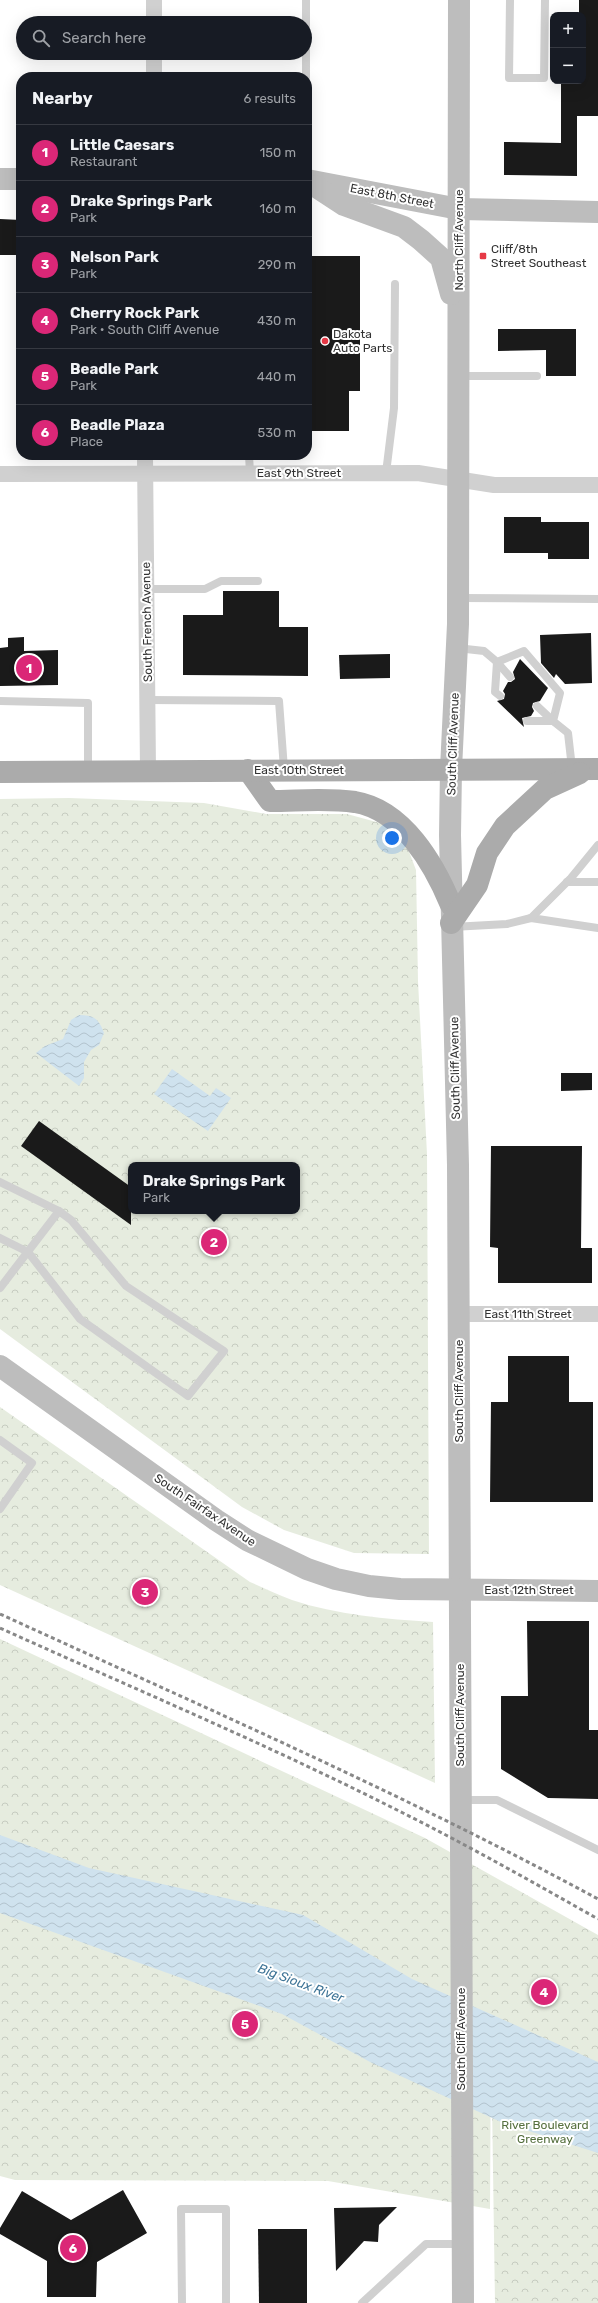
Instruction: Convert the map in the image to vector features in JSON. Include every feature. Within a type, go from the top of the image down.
[{"type":"main road","name":"North Cliff Avenue","points":[[458,480],[459,0]]},
{"type":"main road","points":[[0,179],[16,179]]},
{"type":"main road","name":"East 8th Street","points":[[312,182],[459,209],[598,212]]},
{"type":"main road","points":[[312,184],[344,205],[404,227],[441,258],[448,274],[459,334]]},
{"type":"main road","name":"South Cliff Avenue","points":[[458,480],[458,598],[451,769],[451,918],[458,1166],[460,1922],[462,2180],[465,2299]]},
{"type":"main road","points":[[451,918],[477,885],[487,853],[505,826],[545,789],[563,779],[587,769]]},
{"type":"main road","name":"East 10th Street","points":[[0,772],[587,769]]},
{"type":"main road","points":[[248,770],[270,801],[356,802],[378,811],[400,825],[424,853],[439,877],[451,918]]},
{"type":"main road","name":"South Fairfax Avenue","points":[[0,1366],[216,1520],[247,1540],[278,1556],[336,1579],[369,1586],[400,1589],[460,1590]]},
{"type":"main road","name":"East 12th Street","points":[[460,1590],[598,1591]]},
{"type":"street","points":[[154,0],[154,16]]},
{"type":"street","points":[[154,60],[154,72]]},
{"type":"street","name":"South French Avenue","points":[[145,460],[148,771]]},
{"type":"street","name":"East 9th Street","points":[[0,474],[418,473],[494,485],[598,485]]},
{"type":"street","name":"East 11th Street","points":[[458,1314],[598,1314]]},
{"type":"lane","points":[[306,0],[306,16]]},
{"type":"lane","points":[[510,0],[509,78],[544,78],[545,0]]},
{"type":"lane","points":[[306,60],[306,72]]},
{"type":"lane","points":[[386,473],[394,408],[395,284]]},
{"type":"lane","points":[[458,376],[537,376]]},
{"type":"lane","points":[[249,460],[250,473]]},
{"type":"lane","points":[[147,589],[205,589],[221,582],[258,581]]},
{"type":"lane","points":[[458,598],[598,599]]},
{"type":"lane","points":[[456,648],[484,651],[497,662],[510,677]]},
{"type":"lane","points":[[497,662],[524,651],[560,693],[553,721]]},
{"type":"lane","points":[[497,662],[495,692],[500,696]]},
{"type":"lane","points":[[148,700],[280,702],[284,770]]},
{"type":"lane","points":[[0,701],[88,703],[88,771]]},
{"type":"lane","points":[[537,706],[568,733],[587,769]]},
{"type":"lane","points":[[528,721],[553,721]]},
{"type":"lane","points":[[531,918],[567,882],[598,845]]},
{"type":"lane","points":[[567,882],[598,882]]},
{"type":"lane","points":[[451,918],[508,924],[531,918],[598,928]]},
{"type":"lane","points":[[0,1182],[59,1211],[71,1220],[126,1286],[224,1351],[188,1396],[80,1319],[28,1252],[0,1238]]},
{"type":"lane","points":[[0,1288],[59,1211]]},
{"type":"lane","points":[[0,1440],[32,1463],[0,1509]]},
{"type":"lane","points":[[460,1800],[497,1800],[598,1850]]},
{"type":"lane","points":[[182,2303],[181,2209],[226,2209],[226,2303]]},
{"type":"lane","points":[[362,2303],[426,2244],[463,2244]]},
{"type":"green space","points":[[69,798],[204,803],[266,814],[347,814],[380,823],[394,832],[408,849],[416,870],[418,981],[427,1154],[429,1554],[354,1553],[284,1530],[242,1507],[0,1329],[0,799]]},
{"type":"green space","points":[[0,1407],[250,1582],[292,1600],[344,1613],[380,1618],[433,1622],[435,1783],[0,1585]]},
{"type":"green space","name":"River Boulevard Greenway","points":[[0,1639],[425,1838],[598,1935],[598,2303],[495,2303],[491,2034],[490,2209],[328,2181],[15,2180],[0,2176]]},
{"type":"water","points":[[79,1015],[89,1016],[98,1021],[104,1033],[99,1045],[91,1050],[84,1062],[84,1078],[79,1086],[36,1053],[45,1046],[63,1039],[71,1020]]},
{"type":"water","points":[[172,1069],[210,1096],[216,1088],[231,1098],[208,1131],[154,1094]]},
{"type":"water","name":"Big Sioux River","points":[[0,1835],[89,1868],[303,1915],[412,1979],[598,2062],[598,2153],[501,2122],[372,2063],[282,2014],[0,1913]]},
{"type":"building","points":[[579,0],[598,0],[598,116],[577,116],[577,176],[504,175],[504,142],[561,143],[561,84],[586,84],[586,12],[579,12]]},
{"type":"building","points":[[0,219],[16,220],[16,255],[0,255]]},
{"type":"building","points":[[312,256],[360,256],[360,391],[349,391],[349,431],[312,431]]},
{"type":"building","points":[[498,329],[576,329],[576,376],[546,376],[546,350],[498,351]]},
{"type":"building","points":[[504,517],[541,517],[541,522],[589,522],[589,559],[548,559],[548,553],[504,553]]},
{"type":"building","points":[[223,591],[279,591],[279,627],[308,627],[308,676],[183,675],[183,615],[223,615]]},
{"type":"building","points":[[591,633],[592,683],[565,684],[556,674],[554,678],[541,663],[540,635]]},
{"type":"building","points":[[24,637],[24,651],[58,650],[58,685],[0,686],[0,648],[8,647],[8,638]]},
{"type":"building","points":[[390,654],[390,678],[340,679],[339,655]]},
{"type":"building","points":[[520,659],[548,688],[540,701],[533,703],[532,707],[534,711],[531,716],[522,718],[524,727],[497,701],[504,699],[505,694],[503,691],[508,682],[515,679],[513,672]]},
{"type":"building","points":[[561,1073],[592,1073],[592,1090],[561,1091]]},
{"type":"building","points":[[39,1121],[128,1185],[128,1214],[131,1214],[131,1225],[21,1146]]},
{"type":"building","points":[[491,1146],[582,1146],[581,1248],[592,1248],[592,1283],[498,1283],[498,1248],[490,1247]]},
{"type":"building","points":[[508,1356],[569,1356],[569,1402],[593,1402],[593,1502],[490,1502],[491,1402],[508,1402]]},
{"type":"building","points":[[527,1621],[589,1621],[589,1730],[598,1730],[598,1799],[548,1798],[501,1769],[501,1696],[528,1696]]},
{"type":"building","points":[[123,2190],[147,2233],[97,2262],[96,2297],[47,2297],[47,2261],[0,2234],[0,2228],[22,2191],[71,2220]]},
{"type":"building","points":[[397,2207],[379,2225],[378,2242],[364,2241],[336,2271],[334,2208]]},
{"type":"building","points":[[258,2229],[307,2229],[307,2303],[259,2303]]},
{"type":"railway","points":[[0,1614],[377,1787],[525,1860],[598,1899]]},
{"type":"railway","points":[[0,1628],[293,1759],[341,1782],[416,1819],[598,1919]]},
{"type":"place","name":"Cliff/8th Street Southeast","points":[[483,256]]},
{"type":"place","name":"Dakota Auto Parts","points":[[325,341]]},
{"type":"place","name":"Little Caesars","points":[[29,668]]},
{"type":"place","name":"Drake Springs Park","points":[[214,1242]]},
{"type":"place","name":"Nelson Park","points":[[145,1592]]},
{"type":"place","name":"Cherry Rock Park","points":[[544,1992]]},
{"type":"place","name":"Beadle Park","points":[[245,2024]]},
{"type":"place","name":"Beadle Plaza","points":[[73,2248]]}]
